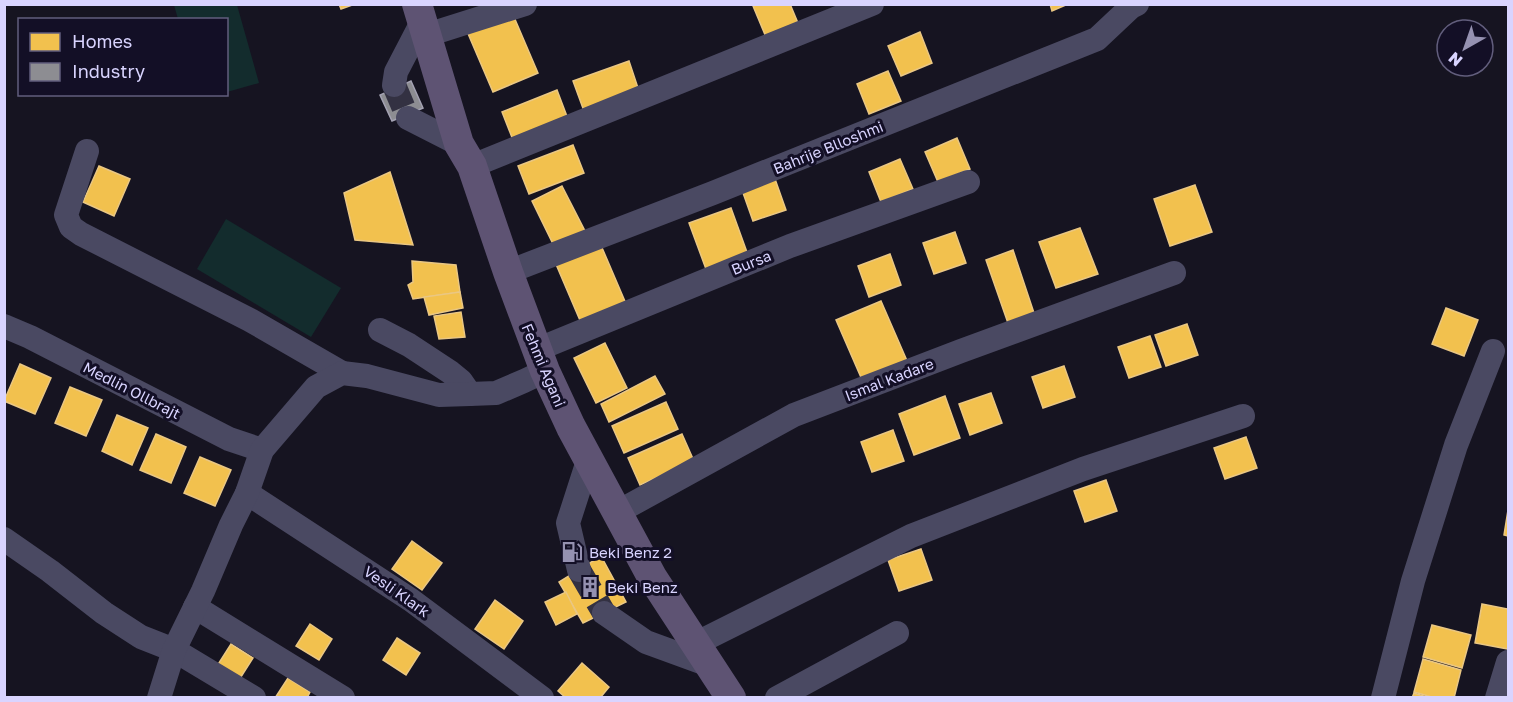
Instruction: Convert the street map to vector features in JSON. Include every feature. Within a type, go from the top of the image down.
[{"type":"main road","name":"Fehmi Agani","points":[[422,20],[465,155],[541,360],[571,427],[651,577],[731,698]]},
{"type":"street","points":[[394,85],[396,72],[422,20],[525,4]]},
{"type":"street","points":[[408,118],[465,155],[872,4]]},
{"type":"street","name":"Bahrije Blloshmi","points":[[508,272],[713,193],[1097,39],[1137,4]]},
{"type":"street","points":[[87,151],[66,215],[71,227],[250,320],[342,373]]},
{"type":"street","name":"Bursa","points":[[342,373],[367,376],[439,394],[496,393],[524,381],[541,360],[790,246],[968,182]]},
{"type":"street","name":"Ismal Kadare","points":[[616,513],[794,415],[1173,273]]},
{"type":"street","name":"Medlin Ollbrajt","points":[[4,326],[40,342],[229,439],[262,450]]},
{"type":"street","points":[[381,330],[450,372],[461,381],[470,394]]},
{"type":"street","points":[[1383,698],[1413,581],[1456,445],[1493,351]]},
{"type":"street","points":[[159,698],[174,650],[247,493],[262,450],[316,387],[342,373]]},
{"type":"street","points":[[603,613],[646,642],[702,654],[911,536],[1083,469],[1244,416]]},
{"type":"street","points":[[579,570],[568,523],[588,460]]},
{"type":"street","name":"Vesli Klark","points":[[247,493],[411,600],[542,698]]},
{"type":"street","points":[[4,539],[104,613],[141,637],[174,650],[254,698]]},
{"type":"street","points":[[195,606],[343,698]]},
{"type":"street","points":[[777,698],[897,633]]},
{"type":"street","points":[[1497,698],[1509,662]]},
{"type":"green space","points":[[174,5],[237,5],[259,83],[228,92],[228,18],[178,18]]},
{"type":"green space","points":[[226,219],[341,288],[311,337],[197,269]]},
{"type":"building: Homes","points":[[339,4],[355,4],[341,9]]},
{"type":"building: Homes","points":[[790,4],[798,23],[766,37],[753,6]]},
{"type":"building: Homes","points":[[1050,4],[1068,4],[1052,11]]},
{"type":"building: Homes","points":[[511,10],[538,73],[493,92],[466,29]]},
{"type":"building: Homes","points":[[920,32],[932,63],[901,76],[888,46]]},
{"type":"building: Homes","points":[[629,61],[639,91],[584,111],[573,81]]},
{"type":"building: Homes","points":[[888,71],[901,101],[869,114],[857,84]]},
{"type":"building: Homes","points":[[557,90],[568,119],[513,140],[502,112]]},
{"type":"building: Homes","points":[[957,138],[970,169],[938,182],[925,152]]},
{"type":"building: Homes","points":[[573,145],[584,173],[529,194],[518,166]]},
{"type":"building: Homes","points":[[900,159],[913,189],[881,202],[869,172]]},
{"type":"building: Homes","points":[[99,166],[130,179],[114,216],[83,202]]},
{"type":"building: Homes","points":[[390,172],[413,245],[355,240],[344,193]]},
{"type":"building: Homes","points":[[775,179],[786,210],[753,221],[742,190]]},
{"type":"building: Homes","points":[[1195,185],[1212,232],[1170,246],[1154,199]]},
{"type":"building: Homes","points":[[562,186],[585,231],[554,246],[532,201]]},
{"type":"building: Homes","points":[[731,208],[748,255],[706,269],[689,223]]},
{"type":"building: Homes","points":[[1080,228],[1098,274],[1056,288],[1039,242]]},
{"type":"building: Homes","points":[[955,232],[966,263],[934,274],[923,243]]},
{"type":"building: Homes","points":[[600,243],[627,306],[582,325],[555,262]]},
{"type":"building: Homes","points":[[1013,250],[1035,316],[1008,323],[986,260]]},
{"type":"building: Homes","points":[[890,254],[901,285],[869,297],[858,266]]},
{"type":"building: Homes","points":[[412,261],[456,265],[460,292],[413,299],[408,285],[413,282]]},
{"type":"building: Homes","points":[[460,292],[463,308],[429,315],[424,297]]},
{"type":"building: Homes","points":[[881,301],[908,363],[863,382],[836,320]]},
{"type":"building: Homes","points":[[1446,308],[1478,320],[1464,356],[1432,344]]},
{"type":"building: Homes","points":[[461,312],[465,337],[439,339],[434,316]]},
{"type":"building: Homes","points":[[1187,324],[1198,355],[1166,366],[1155,335]]},
{"type":"building: Homes","points":[[1150,336],[1161,367],[1129,378],[1118,347]]},
{"type":"building: Homes","points":[[605,343],[627,388],[596,403],[574,358]]},
{"type":"building: Homes","points":[[20,364],[51,378],[35,414],[4,401]]},
{"type":"building: Homes","points":[[1064,366],[1075,397],[1043,408],[1032,377]]},
{"type":"building: Homes","points":[[655,376],[665,394],[609,422],[601,404]]},
{"type":"building: Homes","points":[[70,387],[102,400],[86,436],[55,423]]},
{"type":"building: Homes","points":[[991,393],[1002,423],[970,435],[959,404]]},
{"type":"building: Homes","points":[[945,396],[960,438],[914,455],[899,414]]},
{"type":"building: Homes","points":[[666,402],[678,429],[624,453],[612,426]]},
{"type":"building: Homes","points":[[117,415],[148,428],[132,465],[102,451]]},
{"type":"building: Homes","points":[[893,430],[904,461],[872,472],[861,442]]},
{"type":"building: Homes","points":[[156,434],[186,447],[171,483],[140,470]]},
{"type":"building: Homes","points":[[682,434],[694,461],[640,485],[628,458]]},
{"type":"building: Homes","points":[[1246,437],[1257,468],[1225,479],[1214,448]]},
{"type":"building: Homes","points":[[200,457],[231,470],[215,506],[184,493]]},
{"type":"building: Homes","points":[[1106,480],[1117,511],[1085,522],[1074,491]]},
{"type":"building: Homes","points":[[1508,510],[1508,536],[1504,535]]},
{"type":"building: Homes","points":[[412,541],[442,563],[422,590],[392,569]]},
{"type":"building: Homes","points":[[921,549],[932,580],[899,591],[888,560]]},
{"type":"building: Homes","name":"Beki Benz","points":[[601,556],[626,602],[583,623],[559,582]]},
{"type":"building: Homes","points":[[566,592],[577,614],[556,625],[545,602]]},
{"type":"building: Homes","points":[[495,600],[523,621],[504,649],[475,629]]},
{"type":"building: Homes","points":[[1482,604],[1508,609],[1508,649],[1475,643]]},
{"type":"building: Homes","points":[[310,624],[332,639],[319,660],[296,646]]},
{"type":"building: Homes","points":[[1432,625],[1471,635],[1462,668],[1423,657]]},
{"type":"building: Homes","points":[[397,638],[420,653],[406,675],[383,660]]},
{"type":"building: Homes","points":[[231,644],[253,658],[239,680],[217,666]]},
{"type":"building: Homes","points":[[1423,659],[1461,670],[1454,698],[1435,698],[1414,692]]},
{"type":"building: Homes","points":[[582,663],[609,687],[600,698],[566,698],[558,691]]},
{"type":"building: Homes","points":[[288,678],[310,692],[307,698],[275,698]]},
{"type":"building: Homes","points":[[1414,693],[1430,698],[1412,698]]},
{"type":"building: Industry","points":[[411,81],[423,108],[392,121],[380,95]]},
{"type":"tunnel","points":[[394,85],[408,118]]},
{"type":"tunnel","points":[[579,570],[604,613]]},
{"type":"place","name":"Beki Benz 2","points":[[572,552]]},
{"type":"place","name":"Beki Benz","points":[[590,587]]}]
